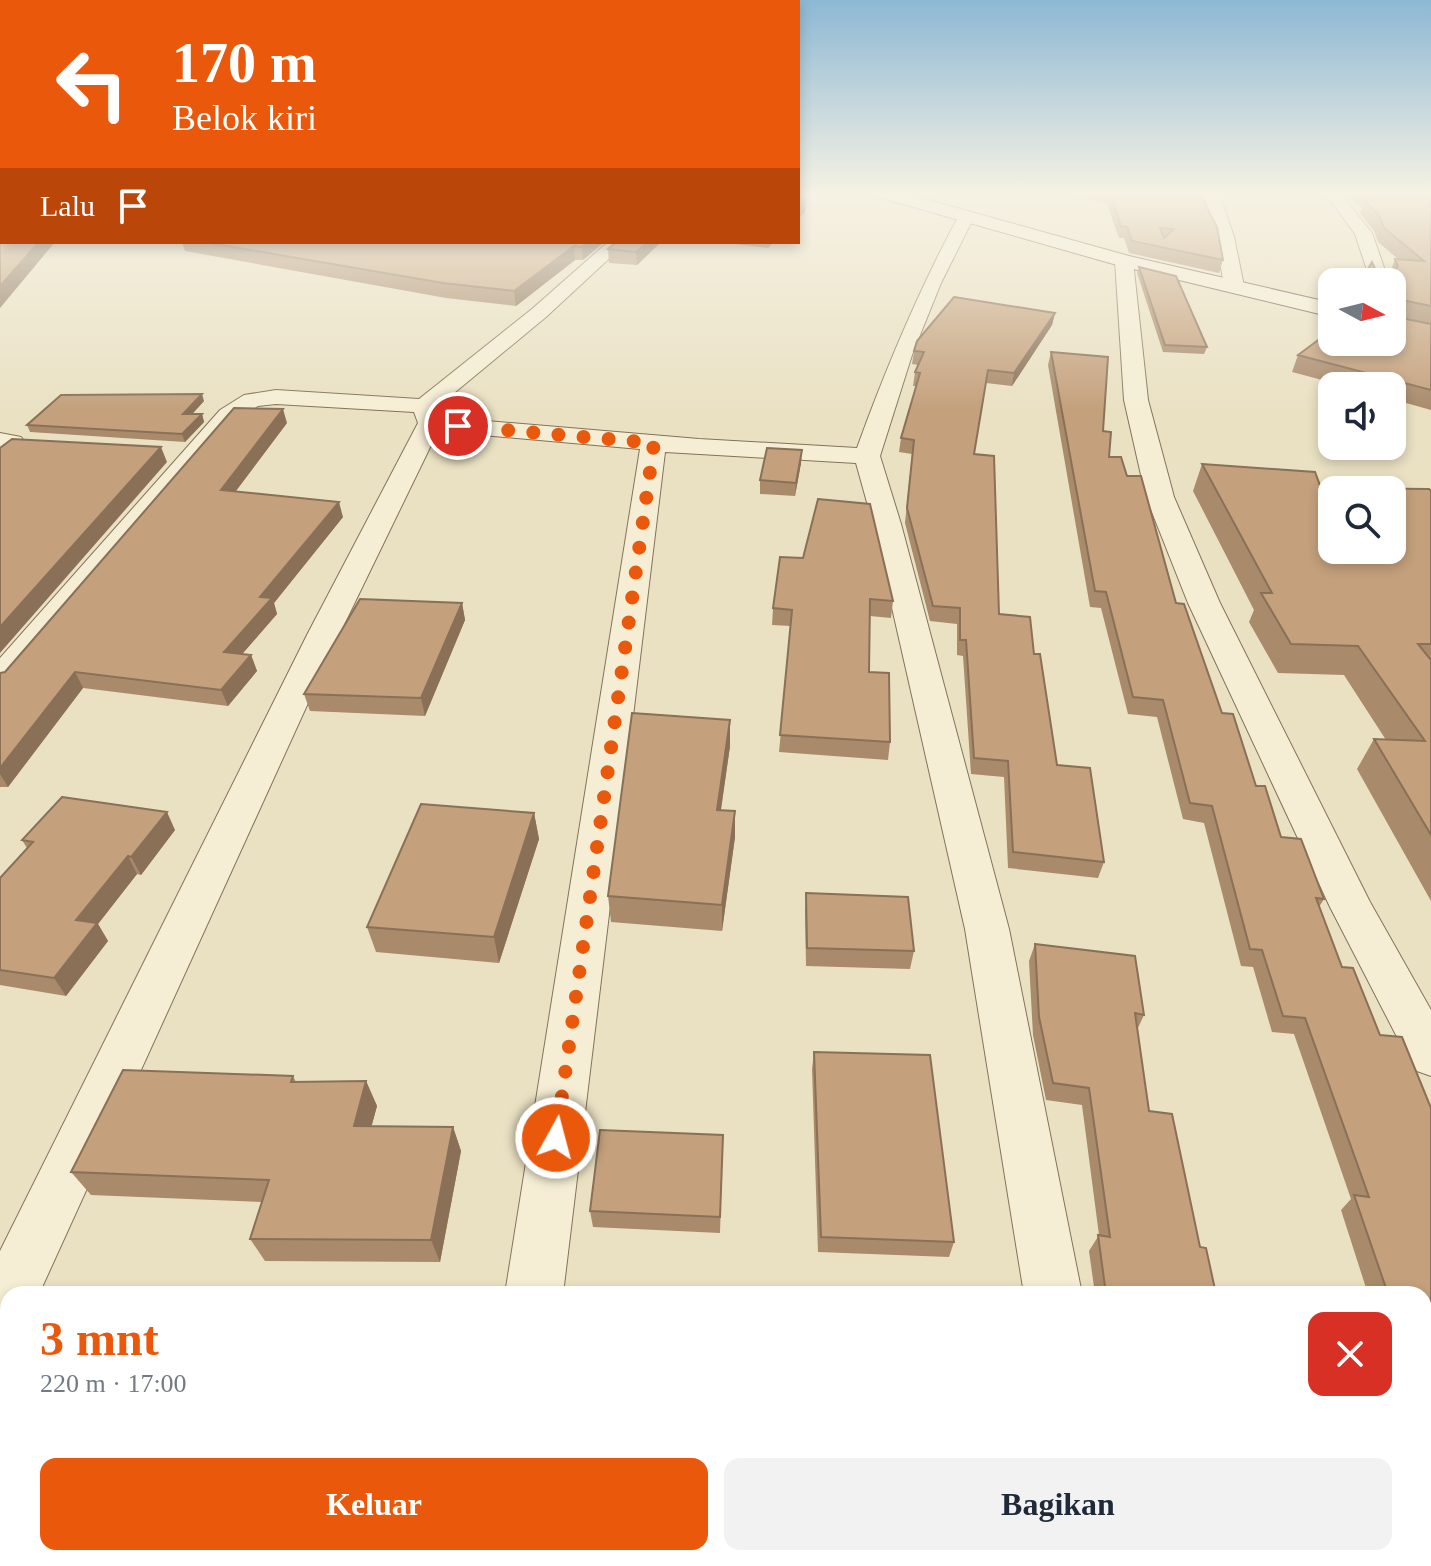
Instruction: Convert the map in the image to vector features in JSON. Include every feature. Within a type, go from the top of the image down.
[{"type":"street","points":[[12,1286],[427,414],[591,266]]},
{"type":"street","points":[[941,266],[901,355],[867,456],[887,524],[987,929],[1052,1286]]},
{"type":"street","points":[[1124,266],[1136,400],[1160,497],[1204,603],[1351,907],[1431,1055]]},
{"type":"street","points":[[1146,266],[1318,307]]},
{"type":"street","points":[[1230,266],[1234,286]]},
{"type":"street","points":[[0,679],[192,453],[239,406],[263,397],[654,443],[867,456]]},
{"type":"street","points":[[535,1286],[654,443]]},
{"type":"street","points":[[4,445],[42,444]]},
{"type":"street","points":[[162,451],[192,453]]},
{"type":"building","points":[[0,266],[18,266],[0,286]]},
{"type":"building","points":[[344,266],[547,266],[514,291],[443,283]]},
{"type":"building","points":[[1398,266],[1431,266],[1431,306],[1406,301],[1406,268],[1396,268]]},
{"type":"building","points":[[1139,267],[1176,276],[1207,347],[1165,345]]},
{"type":"building","points":[[954,297],[1055,313],[1014,373],[988,370],[974,454],[994,456],[999,614],[1030,617],[1034,654],[1040,654],[1057,765],[1090,768],[1104,862],[1013,852],[1008,761],[974,758],[966,640],[960,640],[960,608],[933,606],[907,508],[914,440],[901,438],[920,373],[915,372],[924,352],[914,351],[917,341]]},
{"type":"building","points":[[1406,319],[1431,324],[1431,390],[1406,383],[1406,372],[1363,372],[1298,355],[1318,340],[1318,356],[1406,356]]},
{"type":"building","points":[[1051,352],[1108,357],[1103,431],[1111,432],[1109,457],[1121,457],[1127,476],[1141,476],[1176,603],[1184,604],[1222,713],[1233,714],[1256,786],[1265,786],[1281,837],[1301,839],[1324,899],[1316,898],[1342,967],[1353,968],[1380,1035],[1402,1037],[1431,1108],[1431,1286],[1385,1286],[1354,1195],[1369,1197],[1305,1018],[1283,1016],[1262,950],[1250,949],[1212,806],[1190,803],[1163,700],[1133,697],[1106,592],[1095,591]]},
{"type":"building","points":[[202,394],[183,414],[202,414],[182,434],[27,425],[61,395]]},
{"type":"building","points":[[234,408],[283,409],[221,490],[339,502],[260,597],[272,598],[224,652],[251,655],[221,690],[75,672],[0,768],[0,673],[5,672]]},
{"type":"building","points":[[12,439],[161,447],[0,627],[0,448]]},
{"type":"building","points":[[767,448],[802,450],[796,483],[760,480]]},
{"type":"building","points":[[1202,464],[1315,472],[1318,480],[1318,564],[1406,564],[1406,489],[1431,491],[1431,644],[1418,644],[1431,660],[1431,835],[1374,739],[1425,741],[1358,646],[1291,644],[1261,593],[1272,593]]},
{"type":"building","points":[[818,499],[870,504],[893,601],[870,599],[869,672],[889,673],[890,742],[780,735],[792,610],[773,608],[780,557],[803,558]]},
{"type":"building","points":[[360,599],[462,603],[421,698],[304,694]]},
{"type":"building","points":[[632,713],[730,720],[717,810],[735,811],[722,905],[608,896]]},
{"type":"building","points":[[62,797],[167,812],[76,920],[97,923],[54,978],[0,970],[0,878],[33,842],[22,840]]},
{"type":"building","points":[[421,804],[534,813],[494,937],[367,927]]},
{"type":"building","points":[[806,893],[908,897],[914,951],[807,948]]},
{"type":"building","points":[[1035,944],[1135,956],[1144,1015],[1135,1013],[1149,1111],[1172,1114],[1200,1247],[1206,1248],[1214,1286],[1105,1286],[1098,1235],[1110,1237],[1089,1088],[1053,1083],[1039,1017]]},
{"type":"building","points":[[814,1052],[930,1055],[954,1242],[821,1237]]},
{"type":"building","points":[[123,1070],[293,1076],[291,1082],[366,1081],[354,1126],[453,1127],[431,1240],[250,1239],[269,1180],[71,1172]]},
{"type":"building","points":[[600,1130],[723,1135],[720,1217],[590,1211]]},
{"type":"route","points":[[458,426],[654,443],[556,1138]]}]
